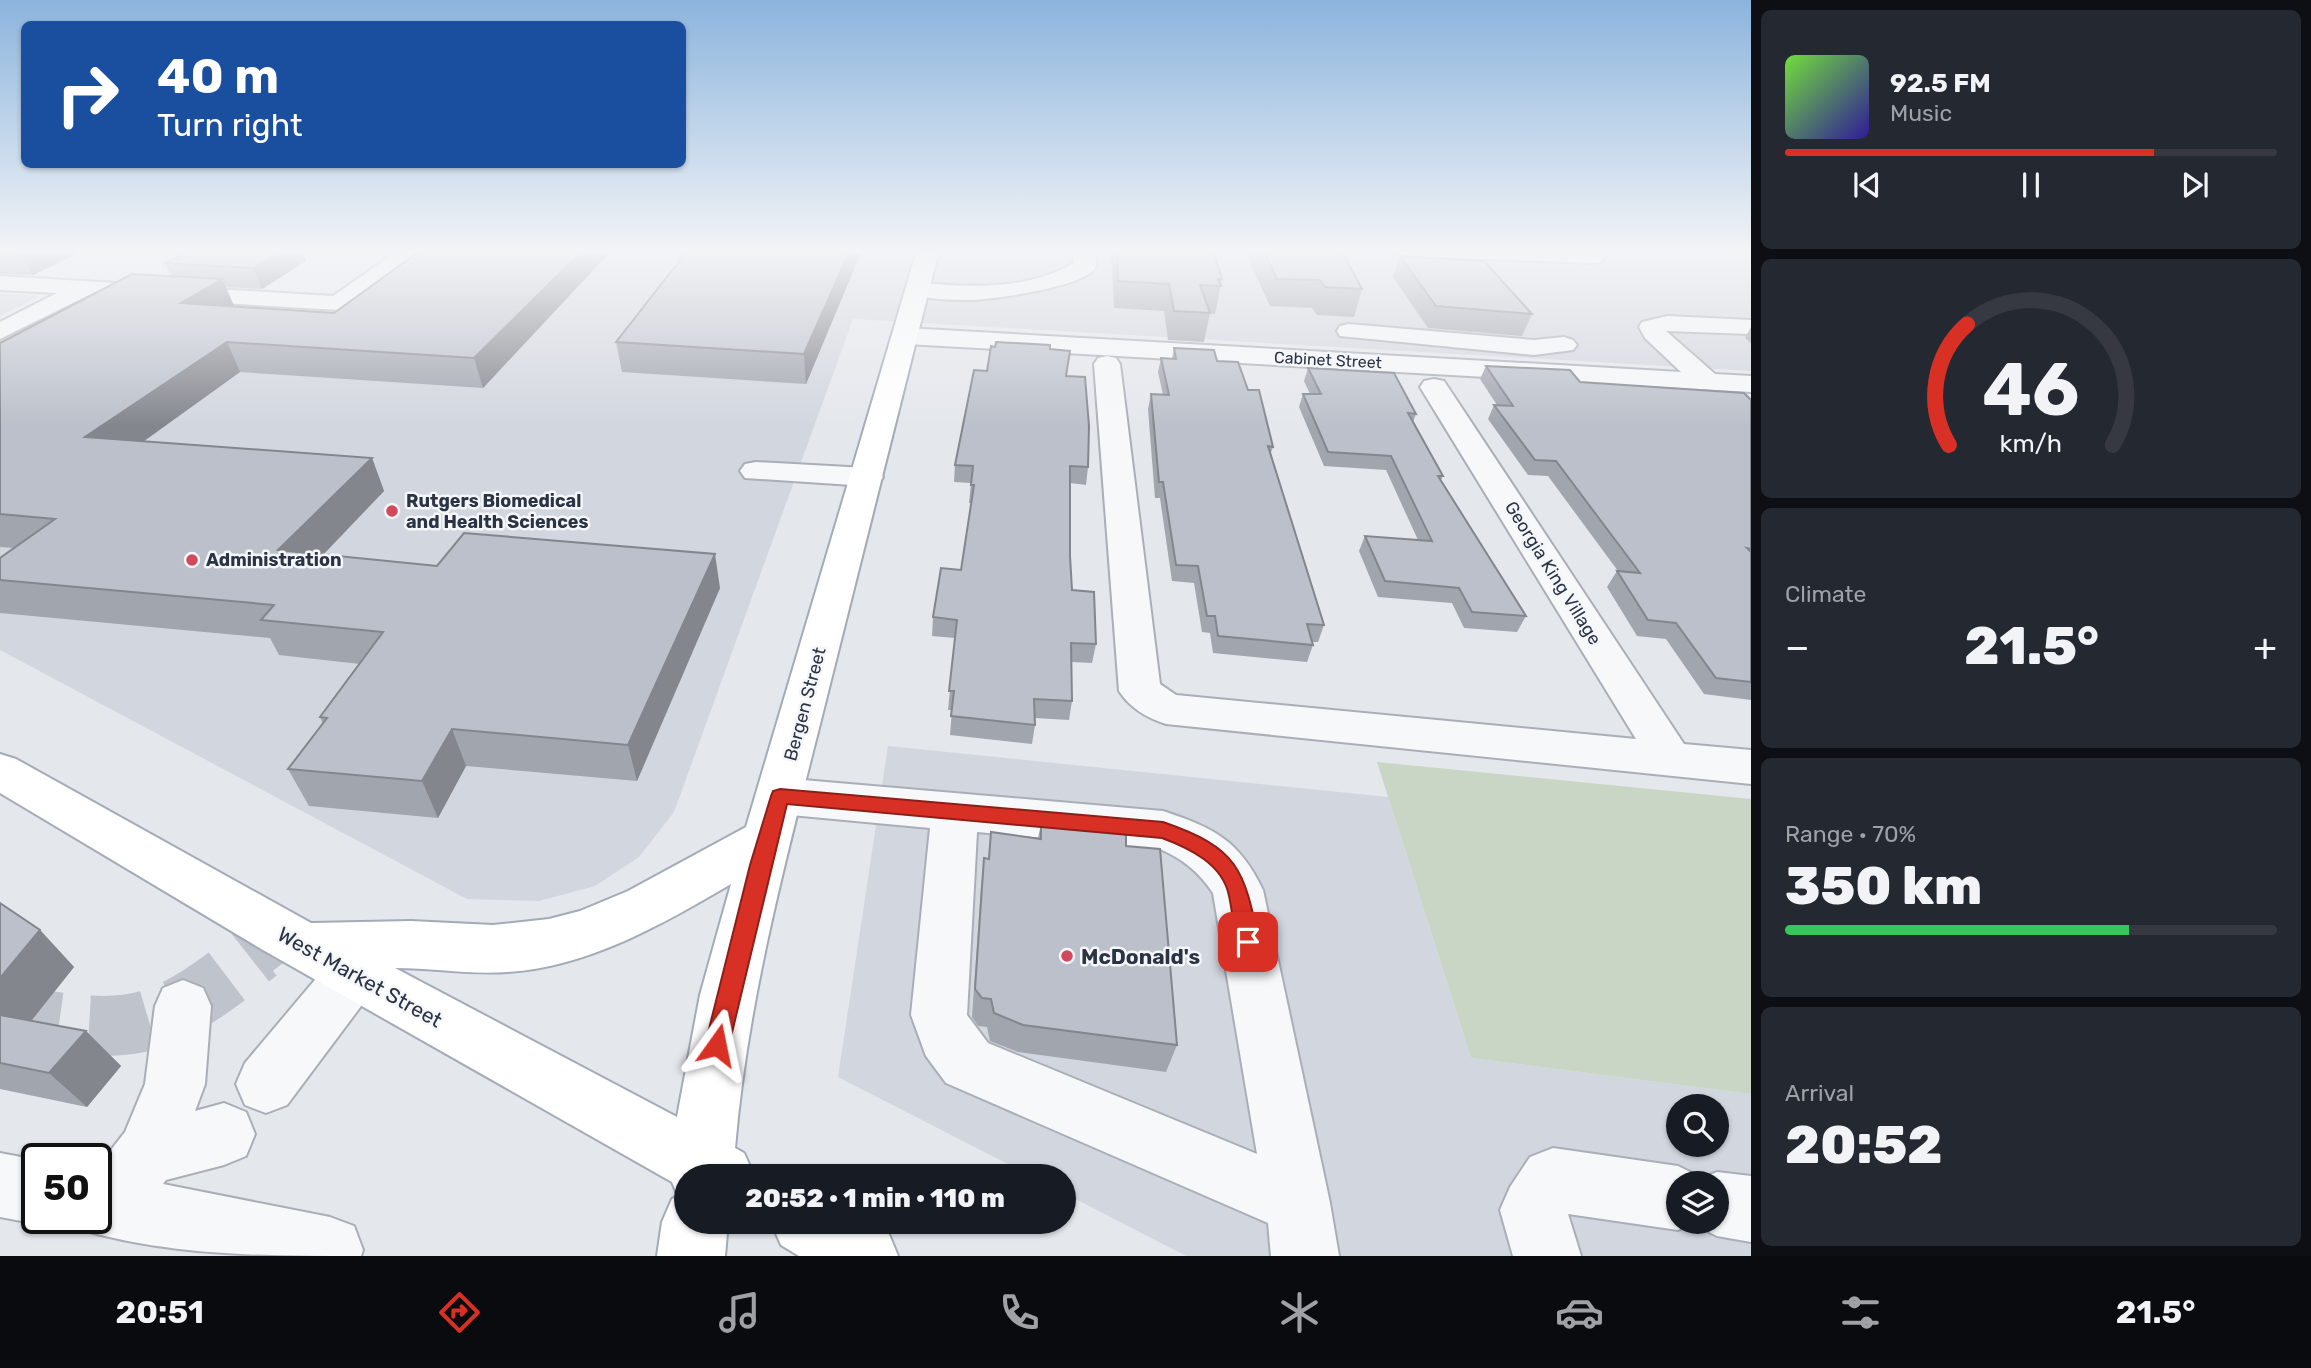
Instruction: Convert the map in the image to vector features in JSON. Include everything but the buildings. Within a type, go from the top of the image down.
[{"type":"main road","name":"Bergen Street","points":[[708,1164],[717,1045],[774,817],[912,309]]},
{"type":"main road","name":"West Market Street","points":[[0,771],[332,960],[674,1165]]},
{"type":"main road","points":[[332,960],[425,945],[472,950],[517,948],[606,926],[635,912],[774,817]]},
{"type":"main road","name":"Bergen Street","points":[[691,1256],[696,1234]]},
{"type":"main road","points":[[825,1234],[864,1256]]},
{"type":"street","points":[[0,332],[45,309]]},
{"type":"street","points":[[1708,382],[1654,333],[1651,327],[1667,323],[1751,327]]},
{"type":"street","points":[[1349,331],[1391,333],[1452,342],[1541,347],[1564,345]]},
{"type":"street","name":"Cabinet Street","points":[[906,336],[1751,384]]},
{"type":"street","points":[[1107,365],[1140,691],[1166,709],[1751,767]]},
{"type":"street","name":"Georgia King Village","points":[[1434,387],[1671,758]]},
{"type":"street","points":[[756,471],[867,477]]},
{"type":"street","points":[[955,811],[939,1015],[946,1037],[967,1063],[1301,1230]]},
{"type":"street","points":[[774,817],[955,811],[1163,830],[1192,841],[1223,863],[1238,890],[1301,1230]]},
{"type":"street","points":[[266,1084],[332,960]]},
{"type":"street","points":[[112,1194],[147,1154],[175,1084],[183,1006]]},
{"type":"street","points":[[147,1154],[224,1135]]},
{"type":"street","points":[[1547,1256],[1534,1210],[1553,1180],[1666,1196]]},
{"type":"street","points":[[0,1185],[21,1189]]},
{"type":"street","points":[[1729,1206],[1751,1209]]},
{"type":"street","points":[[112,1207],[330,1251]]},
{"type":"shaded area","points":[[0,309],[15,309],[0,316]]},
{"type":"shaded area","name":"Rutgers Biomedical and Health Sciences","points":[[358,309],[1751,309],[1751,371],[853,319],[674,812],[639,857],[595,886],[539,901],[467,899],[0,650],[0,350],[346,317]]},
{"type":"shaded area","points":[[888,746],[1388,797],[1471,1058],[1751,1094],[1751,1256],[1186,1256],[1076,1199],[1076,1164],[1008,1164],[838,1077]]},
{"type":"green space","points":[[1377,762],[1751,799],[1751,1094],[1471,1058]]},
{"type":"tunnel","points":[[256,954],[282,934]]},
{"type":"tunnel","points":[[0,1013],[94,1026],[149,1020],[193,1000],[258,952]]},
{"type":"place","name":"Rutgers Biomedical and Health Sciences","points":[[392,511]]},
{"type":"place","name":"Administration","points":[[192,560]]},
{"type":"place","name":"McDonald's","points":[[1067,956]]},
{"type":"route","points":[[717,1045],[760,865],[780,796],[1163,830],[1192,841],[1223,863],[1238,890],[1248,942]]}]
